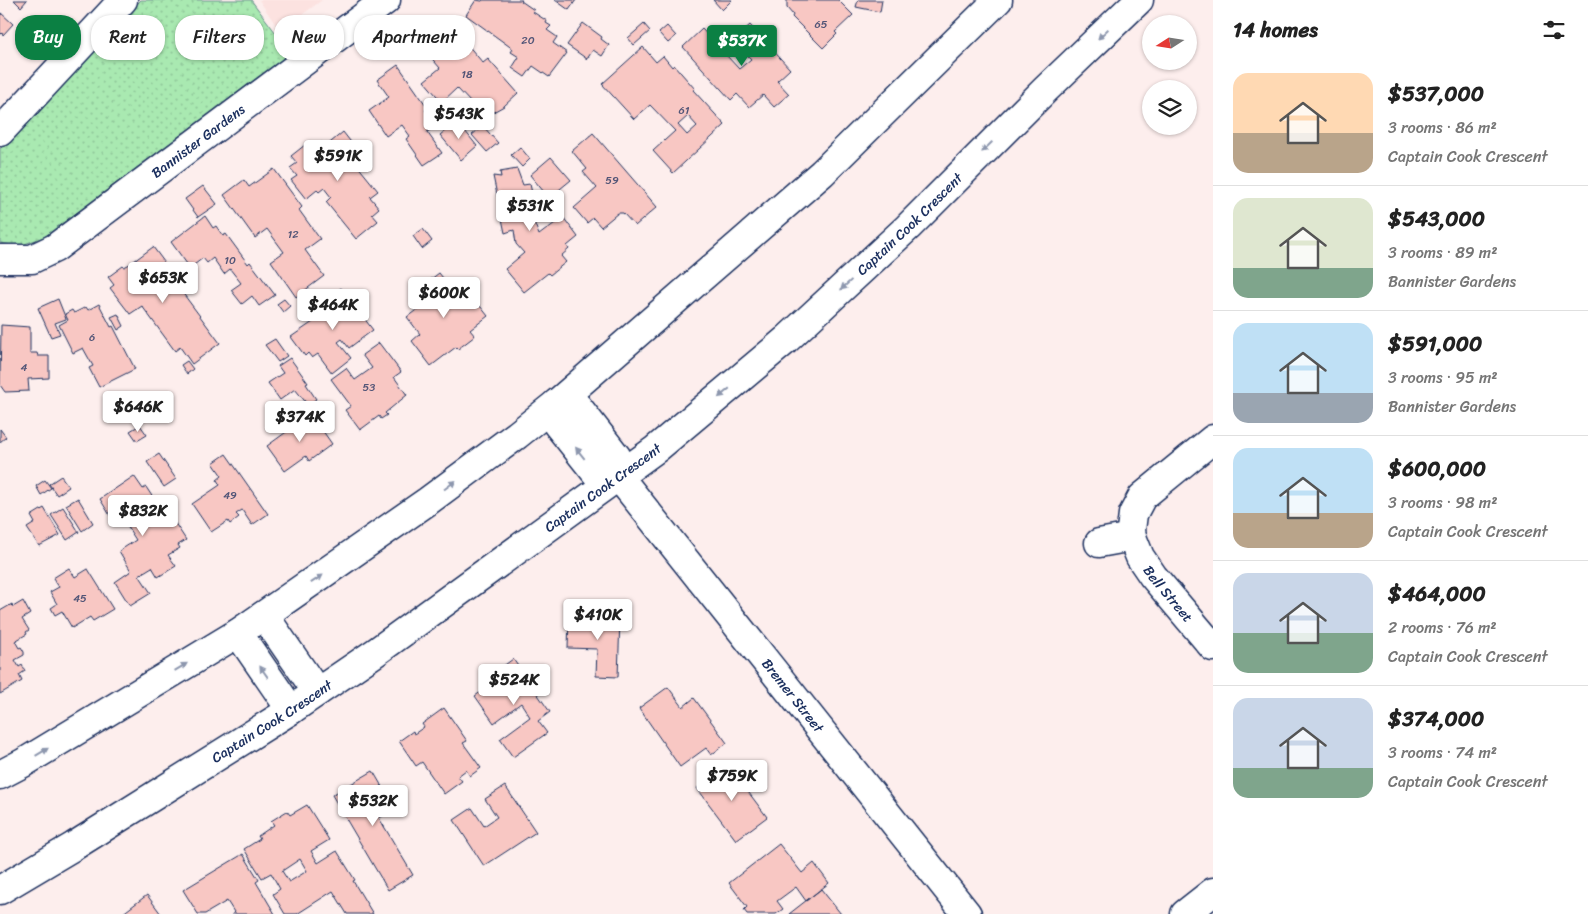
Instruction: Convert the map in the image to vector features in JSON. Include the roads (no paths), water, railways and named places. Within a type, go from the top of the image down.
[{"type":"main road","points":[[0,132],[122,0]]},
{"type":"main road","name":"Bannister Gardens","points":[[0,259],[32,258],[55,248],[386,0]]},
{"type":"main road","points":[[0,775],[238,633],[428,501],[517,435],[557,403],[822,173],[998,0]]},
{"type":"main road","name":"Captain Cook Crescent","points":[[0,890],[82,842],[291,710],[376,652],[619,477],[696,417],[793,334],[908,227],[1045,90],[1139,0]]},
{"type":"main road","points":[[557,403],[557,424],[596,473],[619,477]]},
{"type":"main road","points":[[1099,543],[1132,537],[1133,514],[1142,497],[1213,439]]},
{"type":"main road","name":"Bremer Street","points":[[619,477],[967,914]]},
{"type":"main road","name":"Bell Street","points":[[1132,537],[1140,558],[1213,647]]},
{"type":"main road","points":[[264,615],[317,692]]},
{"type":"main road","points":[[238,633],[291,710]]},
{"type":"main road","points":[[1185,914],[1213,892]]}]
